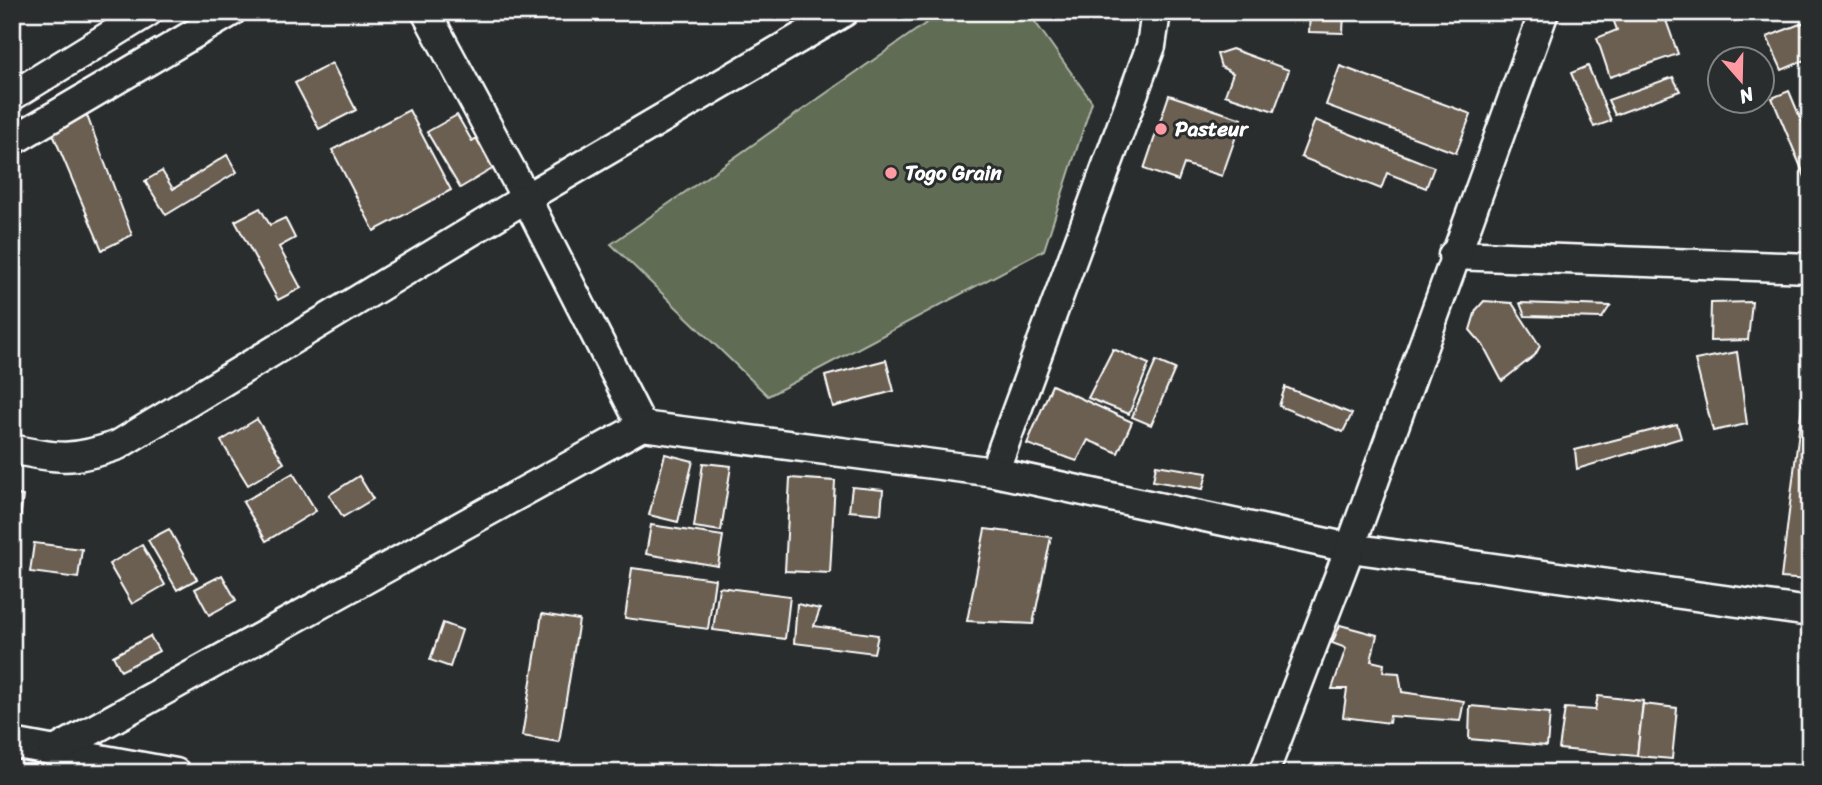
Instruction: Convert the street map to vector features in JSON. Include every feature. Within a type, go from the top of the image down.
[{"type":"street","points":[[12,96],[148,12]]},
{"type":"street","points":[[12,141],[231,12]]},
{"type":"street","points":[[426,12],[526,198],[642,426]]},
{"type":"street","points":[[12,449],[62,458],[85,457],[118,445],[526,198],[844,12]]},
{"type":"street","points":[[994,472],[1151,46],[1156,12]]},
{"type":"street","points":[[1264,773],[1350,548],[1453,256],[1544,12]]},
{"type":"street","points":[[1453,256],[1810,268]]},
{"type":"street","points":[[53,752],[642,426],[994,472],[1350,548],[1810,612]]},
{"type":"street","points":[[12,743],[176,773]]},
{"type":"green space","name":"Togo Grain","points":[[942,12],[1028,12],[1092,102],[1044,250],[768,396],[611,244]]},
{"type":"building","points":[[1310,12],[1344,12],[1343,33],[1309,32]]},
{"type":"building","points":[[1633,12],[1663,12],[1678,54],[1610,77],[1597,38],[1617,30],[1613,19]]},
{"type":"building","points":[[1810,20],[1810,58],[1782,70],[1776,57],[1776,46],[1771,46],[1767,37]]},
{"type":"building","points":[[1232,49],[1289,70],[1274,111],[1225,95],[1233,73],[1221,67],[1217,54]]},
{"type":"building","points":[[332,63],[356,110],[319,129],[295,83]]},
{"type":"building","points":[[1340,66],[1471,114],[1456,153],[1326,105]]},
{"type":"building","points":[[1588,66],[1611,121],[1594,127],[1571,73]]},
{"type":"building","points":[[1673,77],[1680,91],[1615,115],[1608,100]]},
{"type":"building","points":[[1789,91],[1810,141],[1808,184],[1776,108],[1776,96]]},
{"type":"building","points":[[1169,95],[1242,119],[1222,176],[1184,164],[1178,181],[1144,169]]},
{"type":"building","points":[[409,110],[451,190],[374,231],[332,150]]},
{"type":"building","points":[[86,113],[132,235],[102,250],[52,132]]},
{"type":"building","points":[[457,115],[472,141],[481,135],[499,165],[460,188],[427,132]]},
{"type":"building","points":[[1315,120],[1434,167],[1426,188],[1387,173],[1381,189],[1301,157]]},
{"type":"building","points":[[227,155],[237,172],[166,215],[145,181],[162,171],[173,189]]},
{"type":"building","points":[[260,208],[270,225],[285,218],[295,238],[279,247],[301,288],[278,300],[235,221]]},
{"type":"building","points":[[1484,301],[1512,303],[1540,346],[1535,355],[1502,381],[1483,345],[1470,330],[1476,310]]},
{"type":"building","points":[[1752,302],[1748,340],[1710,341],[1711,303]]},
{"type":"building","points":[[1520,303],[1610,306],[1602,318],[1525,316]]},
{"type":"building","points":[[1113,349],[1149,364],[1129,414],[1088,398]]},
{"type":"building","points":[[1737,352],[1747,424],[1713,431],[1695,360]]},
{"type":"building","points":[[886,360],[894,391],[833,407],[825,376]]},
{"type":"building","points":[[1156,361],[1175,369],[1151,425],[1132,417]]},
{"type":"building","points":[[1052,385],[1132,422],[1118,453],[1088,440],[1077,461],[1027,444]]},
{"type":"building","points":[[1285,387],[1352,414],[1343,432],[1279,406]]},
{"type":"building","points":[[1803,397],[1810,397],[1810,580],[1781,578]]},
{"type":"building","points":[[257,419],[284,463],[248,485],[221,441]]},
{"type":"building","points":[[1677,424],[1681,438],[1577,469],[1575,450]]},
{"type":"building","points":[[665,454],[693,461],[678,522],[649,515]]},
{"type":"building","points":[[703,463],[731,466],[721,531],[694,527]]},
{"type":"building","points":[[1156,465],[1207,473],[1203,489],[1153,481]]},
{"type":"building","points":[[293,473],[316,511],[266,541],[243,502]]},
{"type":"building","points":[[359,476],[373,499],[343,517],[329,495]]},
{"type":"building","points":[[790,478],[835,481],[830,573],[785,571]]},
{"type":"building","points":[[852,487],[883,490],[881,514],[849,511]]},
{"type":"building","points":[[12,494],[23,496],[12,586]]},
{"type":"building","points":[[651,525],[723,536],[718,566],[646,554]]},
{"type":"building","points":[[169,529],[197,579],[177,590],[148,540]]},
{"type":"building","points":[[985,529],[1051,537],[1033,624],[967,621]]},
{"type":"building","points":[[34,543],[82,549],[78,578],[30,572]]},
{"type":"building","points":[[142,545],[165,585],[132,604],[109,564]]},
{"type":"building","points":[[632,568],[715,579],[708,629],[625,618]]},
{"type":"building","points":[[222,575],[236,600],[209,615],[195,589]]},
{"type":"building","points":[[719,587],[790,596],[785,639],[713,630]]},
{"type":"building","points":[[797,604],[820,609],[814,626],[878,635],[874,653],[794,643]]},
{"type":"building","points":[[542,614],[579,620],[559,742],[522,736]]},
{"type":"building","points":[[443,623],[462,630],[450,667],[430,660]]},
{"type":"building","points":[[1340,625],[1377,635],[1371,661],[1384,664],[1383,672],[1399,673],[1402,692],[1464,701],[1460,721],[1390,716],[1389,723],[1343,717],[1347,689],[1332,689],[1346,648],[1332,643]]},
{"type":"building","points":[[150,636],[159,651],[121,671],[113,656]]},
{"type":"building","points":[[1598,696],[1643,701],[1637,756],[1559,749],[1565,708],[1595,710]]},
{"type":"building","points":[[1643,704],[1677,708],[1672,759],[1637,756]]},
{"type":"building","points":[[1470,706],[1550,713],[1547,746],[1469,739]]},
{"type":"place","name":"Pasteur","points":[[1161,129]]},
{"type":"place","name":"Togo Grain","points":[[891,173]]}]
